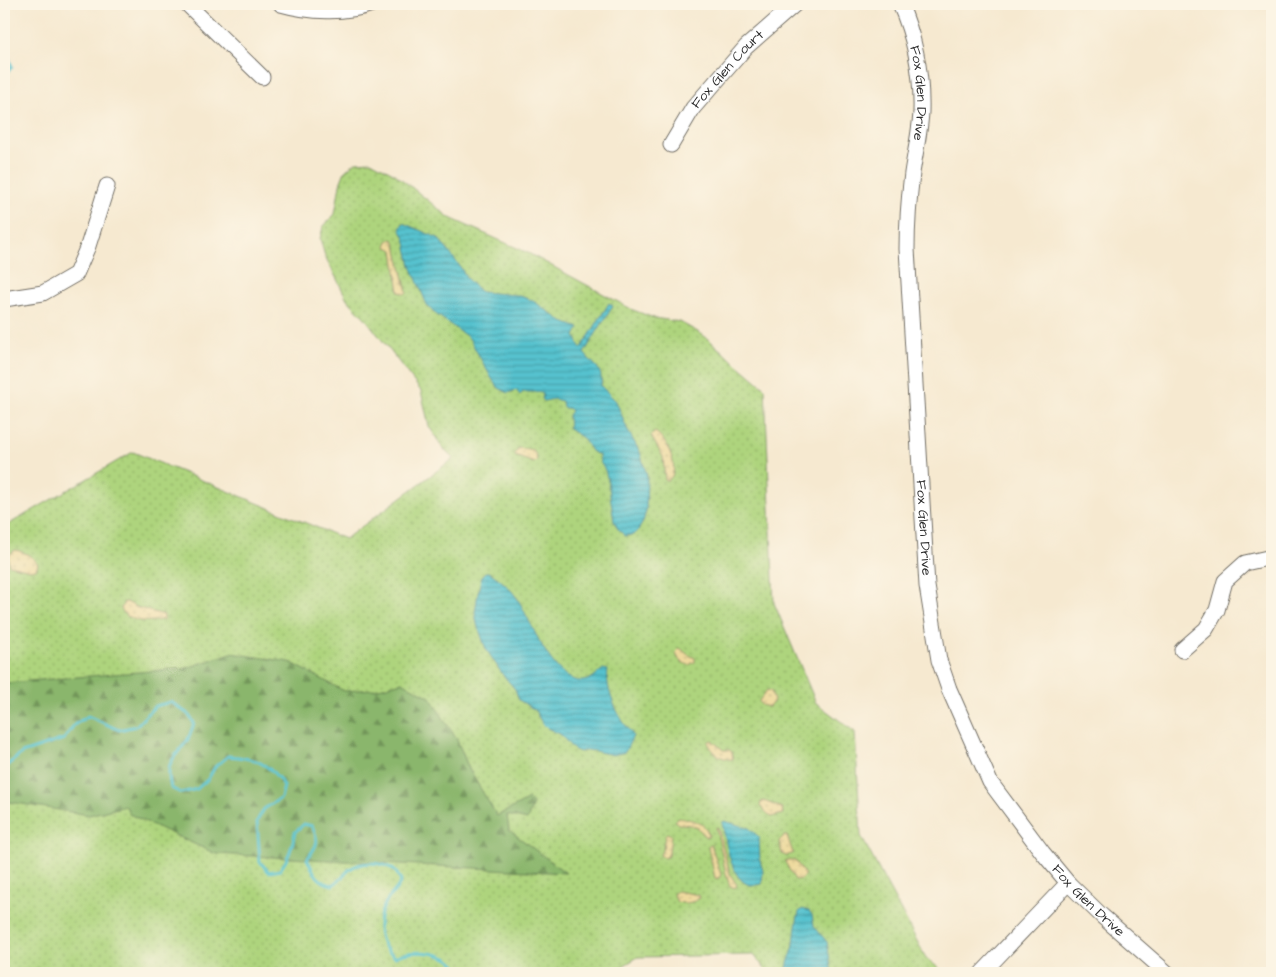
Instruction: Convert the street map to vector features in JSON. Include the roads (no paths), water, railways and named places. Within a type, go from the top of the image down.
[{"type":"street","points":[[187,4],[262,77]]},
{"type":"street","points":[[281,4],[297,9],[323,10],[348,9],[372,4]]},
{"type":"street","name":"Fox Glen Court","points":[[671,145],[693,108],[746,47],[795,4]]},
{"type":"street","name":"Fox Glen Drive","points":[[900,4],[914,46],[919,67],[921,92],[921,114],[908,220],[907,249],[927,586],[939,660],[948,689],[990,782],[1043,853],[1068,882],[1102,916],[1167,973]]},
{"type":"street","points":[[4,299],[43,293],[76,274],[88,246],[107,186]]},
{"type":"street","points":[[1182,650],[1206,629],[1217,610],[1226,581],[1245,563],[1272,557]]},
{"type":"street","points":[[982,973],[1068,882]]},
{"type":"water","points":[[403,223],[438,238],[468,280],[481,292],[517,295],[532,300],[563,322],[579,328],[575,336],[581,349],[609,303],[613,306],[584,353],[597,367],[601,375],[601,386],[616,401],[628,431],[640,452],[647,476],[646,511],[643,522],[633,535],[625,536],[618,529],[614,521],[605,470],[600,462],[599,455],[591,451],[583,438],[569,429],[568,415],[571,411],[568,408],[563,408],[562,401],[554,399],[544,401],[541,392],[523,392],[520,395],[516,390],[508,393],[499,388],[469,338],[433,312],[427,305],[411,266],[405,238],[400,229]]},
{"type":"water","points":[[485,572],[489,572],[497,577],[514,594],[544,648],[562,673],[573,679],[584,681],[592,678],[603,669],[608,670],[608,683],[614,705],[633,736],[625,752],[613,755],[587,750],[580,752],[573,749],[560,734],[547,728],[542,723],[535,710],[519,700],[515,689],[486,649],[477,624],[475,612],[481,579]]},
{"type":"water","points":[[724,821],[749,828],[759,837],[760,861],[763,871],[762,884],[750,885],[743,882],[733,868],[722,823]]},
{"type":"water","points":[[802,909],[809,911],[812,915],[814,926],[827,942],[832,973],[787,973],[787,966],[794,945],[798,916]]},
{"type":"waterway","points":[[4,44],[12,67],[4,75]]},
{"type":"waterway","points":[[4,768],[22,753],[64,739],[74,725],[88,716],[119,730],[136,726],[155,706],[171,702],[188,714],[194,723],[187,741],[169,767],[171,788],[181,793],[197,789],[208,779],[215,767],[228,756],[246,758],[267,766],[284,786],[281,798],[264,809],[257,821],[260,862],[269,872],[280,870],[283,866],[290,852],[295,832],[304,824],[312,826],[317,840],[313,851],[307,859],[323,882],[333,885],[350,869],[367,863],[380,864],[391,868],[397,873],[401,881],[385,904],[379,926],[381,940],[389,952],[395,957],[412,953],[432,953],[450,960],[460,973]]}]
